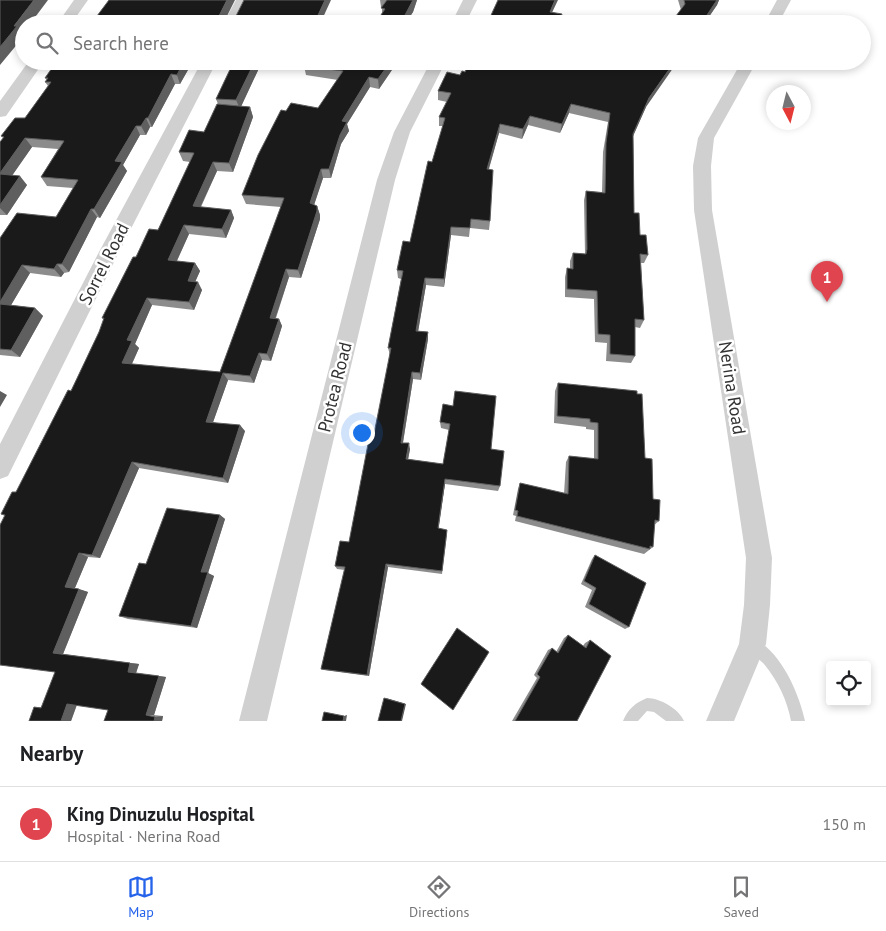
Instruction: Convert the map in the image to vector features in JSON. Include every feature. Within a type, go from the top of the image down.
[{"type":"street","points":[[70,15],[81,0]]},
{"type":"street","points":[[234,15],[242,0]]},
{"type":"street","points":[[462,15],[470,0]]},
{"type":"street","points":[[776,15],[784,0]]},
{"type":"street","points":[[0,112],[30,70]]},
{"type":"street","name":"Sorrel Road","points":[[0,468],[109,252],[205,70]]},
{"type":"street","name":"Protea Road","points":[[253,721],[386,180],[402,132],[434,70]]},
{"type":"street","name":"Nerina Road","points":[[720,721],[752,644],[757,606],[759,558],[703,210],[702,166],[706,138],[745,70]]},
{"type":"lane","points":[[752,644],[768,657],[781,675],[790,695],[798,721]]},
{"type":"lane","points":[[630,721],[637,709],[648,704],[656,704],[678,721]]},
{"type":"building","points":[[0,0],[34,0],[22,15],[15,15],[15,28],[0,47]]},
{"type":"building","points":[[109,0],[227,0],[220,15],[98,15]]},
{"type":"building","points":[[244,0],[325,0],[318,15],[236,15]]},
{"type":"building","points":[[387,0],[413,0],[405,15],[381,15],[385,9],[381,8]]},
{"type":"building","points":[[498,0],[555,0],[550,12],[562,14],[562,15],[491,15]]},
{"type":"building","points":[[684,0],[717,0],[707,15],[677,15],[685,4]]},
{"type":"building","points":[[51,70],[180,70],[177,75],[171,74],[148,118],[146,118],[141,126],[136,126],[115,161],[122,162],[94,209],[91,209],[62,264],[57,264],[54,269],[22,265],[0,302],[0,238],[17,213],[56,217],[78,180],[41,177],[64,141],[25,138],[0,173],[0,142],[4,137],[1,136],[15,118],[25,118],[51,82],[45,82],[48,78],[45,78]]},
{"type":"building","points":[[230,70],[251,70],[236,100],[216,99]]},
{"type":"building","points":[[335,70],[384,70],[378,79],[369,77],[342,121],[347,122],[340,135],[329,169],[321,169],[310,203],[317,206],[317,211],[298,270],[286,269],[270,318],[279,319],[267,354],[259,353],[250,376],[223,373],[206,422],[240,425],[223,478],[132,462],[92,555],[79,553],[65,587],[79,589],[53,653],[130,663],[128,672],[159,676],[146,715],[155,717],[154,721],[104,721],[108,710],[67,704],[61,721],[29,721],[34,707],[41,708],[55,672],[0,665],[0,525],[5,515],[1,514],[12,492],[16,492],[68,390],[71,391],[99,332],[104,318],[102,318],[133,257],[136,257],[149,229],[158,230],[194,153],[179,152],[189,130],[204,132],[217,104],[250,107],[229,163],[213,162],[193,206],[231,210],[222,229],[184,225],[168,260],[195,263],[188,281],[198,282],[189,302],[147,298],[127,340],[132,341],[122,363],[220,372],[284,198],[242,195],[258,155],[281,110],[286,111],[291,103],[318,108],[343,71]]},
{"type":"building","points":[[466,70],[669,70],[649,98],[633,134],[634,213],[639,213],[640,235],[646,235],[648,255],[640,254],[644,320],[635,319],[635,356],[610,354],[610,335],[598,334],[597,291],[567,289],[567,268],[573,269],[573,253],[586,254],[587,249],[586,191],[605,193],[606,143],[610,113],[571,104],[562,124],[530,116],[523,129],[500,124],[487,169],[493,170],[490,221],[471,219],[470,228],[451,227],[444,279],[425,278],[416,331],[428,332],[420,373],[412,372],[401,443],[409,443],[406,459],[443,464],[450,424],[440,422],[443,404],[453,406],[455,391],[496,396],[491,449],[504,451],[500,486],[445,479],[438,528],[447,530],[442,571],[386,564],[367,675],[321,669],[345,567],[335,566],[340,541],[349,542],[369,439],[373,439],[391,348],[388,348],[403,271],[397,270],[403,241],[410,242],[428,161],[432,162],[445,118],[439,117],[451,93],[438,91],[447,72],[460,75],[462,71],[465,72]]},
{"type":"building","points":[[0,174],[20,176],[0,205]]},
{"type":"building","points":[[0,304],[35,308],[11,350],[0,349]]},
{"type":"building","points":[[558,383],[637,391],[637,394],[642,394],[645,458],[652,459],[653,499],[660,500],[659,521],[655,520],[653,547],[650,546],[650,549],[517,516],[518,511],[515,510],[520,483],[568,494],[569,456],[598,459],[598,423],[590,422],[590,419],[557,416]]},
{"type":"building","points":[[167,508],[220,515],[201,572],[208,572],[191,626],[119,616],[139,563],[146,564]]},
{"type":"building","points":[[595,555],[646,583],[629,627],[589,604],[596,588],[584,581]]},
{"type":"building","points":[[457,628],[489,652],[453,710],[421,684]]},
{"type":"building","points":[[568,635],[586,648],[590,640],[611,656],[577,721],[515,721],[540,677],[537,674],[552,648],[558,653]]},
{"type":"building","points":[[384,698],[405,704],[401,721],[378,721]]},
{"type":"building","points":[[324,712],[344,716],[343,721],[322,721]]},
{"type":"place","name":"King Dinuzulu Hospital","points":[[827,302]]}]
